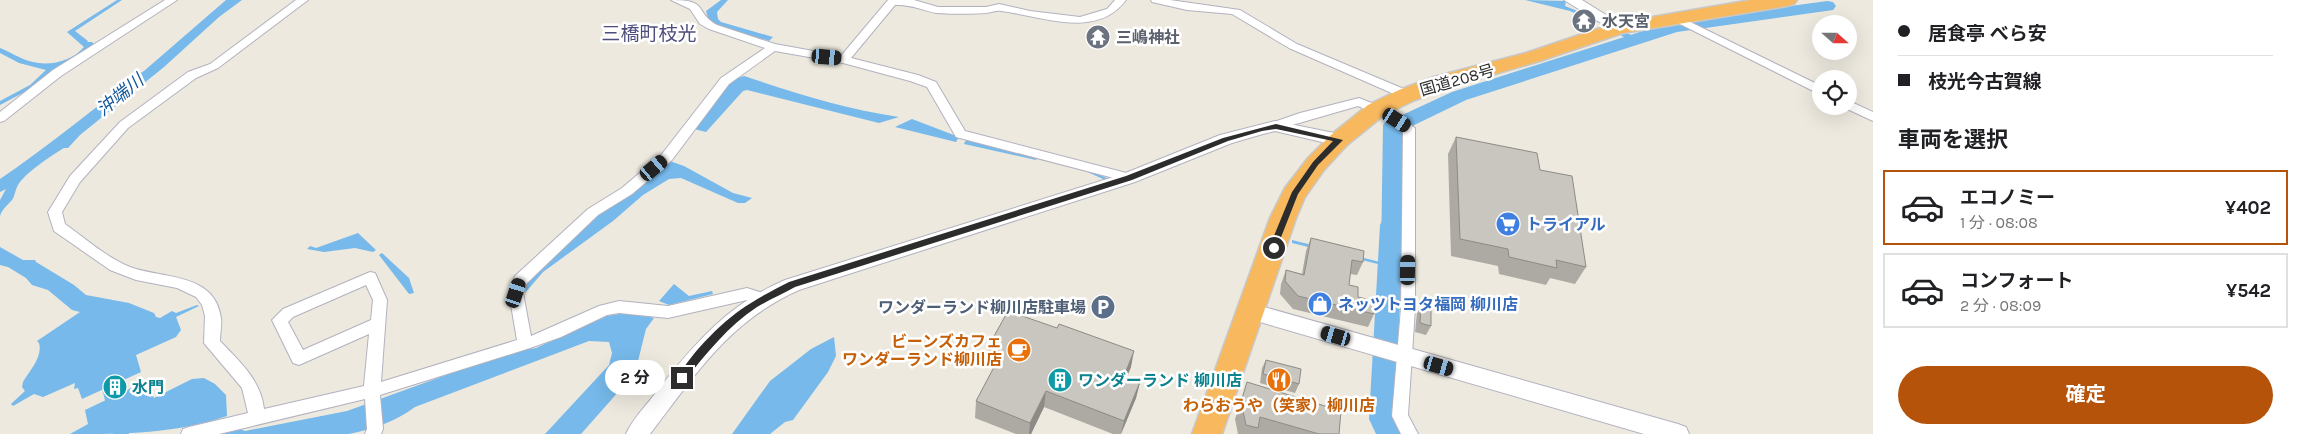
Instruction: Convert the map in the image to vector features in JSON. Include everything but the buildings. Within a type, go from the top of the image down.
[{"type":"highway","name":"国道208号","points":[[1207,434],[1283,218],[1294,194],[1316,164],[1339,140],[1407,95],[1442,82],[1533,57],[1619,28],[1787,0]]},
{"type":"main road","points":[[1571,0],[1619,28]]},
{"type":"main road","points":[[637,434],[704,350],[730,323],[764,299],[792,284],[1129,178],[1226,139],[1276,126],[1339,140]]},
{"type":"main road","points":[[1250,311],[1678,434]]},
{"type":"street","points":[[0,118],[57,73],[172,0]]},
{"type":"street","points":[[258,418],[257,404],[250,384],[212,343],[213,315],[207,300],[200,291],[178,283],[150,279],[124,270],[59,227],[55,212],[75,180],[102,147],[124,125],[192,75],[214,66],[303,0]]},
{"type":"street","points":[[676,0],[694,6],[699,10],[704,22],[713,27],[774,47],[844,60],[914,78],[932,85],[960,134],[1043,154],[1129,178]]},
{"type":"street","points":[[844,60],[879,17],[895,1],[905,1],[938,10],[986,10],[999,7],[1030,14],[1080,20],[1090,19],[1111,11],[1121,0]]},
{"type":"street","points":[[1156,0],[1187,7],[1223,9],[1236,12],[1293,46],[1407,95]]},
{"type":"street","points":[[1678,19],[1812,86]]},
{"type":"street","points":[[526,344],[516,293],[520,280],[593,212],[627,191],[668,157],[725,81],[739,74],[774,47]]},
{"type":"street","points":[[1276,126],[1304,116],[1359,102],[1409,128],[1408,308],[1400,416],[1410,434]]},
{"type":"street","points":[[1857,109],[1873,118]]},
{"type":"street","points":[[374,432],[372,391],[378,323],[380,300],[370,277],[288,312],[280,320],[299,359],[378,323]]},
{"type":"street","points":[[189,434],[372,391],[526,344],[556,333],[604,310],[619,307],[668,312],[748,294],[764,299]]},
{"type":"water","points":[[117,0],[122,0],[75,31],[87,42],[92,42],[97,47],[32,88],[0,105],[0,101],[30,85],[46,70],[19,63],[0,53],[0,48],[36,63],[66,60],[84,47],[67,32]]},
{"type":"water","name":"沖端川","points":[[226,0],[242,0],[219,17],[164,67],[80,135],[68,148],[64,148],[52,155],[27,175],[18,185],[13,198],[3,209],[0,216],[0,200],[6,189],[0,192],[0,179],[124,86],[120,81],[129,80],[144,71]]},
{"type":"water","points":[[721,0],[728,0],[717,12],[718,19],[721,22],[773,37],[769,41],[709,21],[706,11]]},
{"type":"water","points":[[1525,0],[1566,1],[1565,6],[1600,20],[1596,23],[1570,11]]},
{"type":"water","points":[[744,76],[840,105],[899,117],[879,123],[747,90],[743,91],[706,132],[694,129],[729,81]]},
{"type":"water","points":[[912,119],[959,137],[956,142],[895,127]]},
{"type":"water","points":[[1388,119],[1405,129],[1401,259],[1381,254],[1383,125]]},
{"type":"water","points":[[966,140],[1057,160],[1109,179],[1103,182],[1103,179],[1081,169],[1037,158],[1036,160],[964,144]]},
{"type":"water","points":[[667,160],[684,166],[733,193],[752,198],[745,203],[738,203],[681,178],[669,179],[643,195],[613,221],[543,272],[525,293],[528,279],[588,219]]},
{"type":"water","points":[[358,233],[376,250],[373,252],[355,248],[324,252],[307,249],[310,246],[316,248]]},
{"type":"water","points":[[1292,240],[1380,262],[1380,260],[1402,265],[1398,337],[1376,332],[1382,265],[1292,243]]},
{"type":"water","points":[[0,247],[23,260],[35,260],[86,295],[129,303],[154,313],[156,317],[160,318],[172,311],[176,313],[197,305],[199,306],[176,317],[181,330],[176,337],[136,355],[141,372],[82,399],[78,388],[74,389],[75,383],[43,397],[34,394],[13,406],[11,404],[25,391],[22,387],[23,382],[38,358],[40,348],[37,341],[80,312],[72,310],[48,290],[32,285],[26,278],[8,267],[0,265]]},
{"type":"water","points":[[382,253],[409,278],[414,293],[409,294],[379,255]]},
{"type":"water","points":[[674,284],[689,296],[712,291],[713,294],[669,305],[659,301]]},
{"type":"water","points":[[637,313],[654,318],[646,329],[636,369],[627,382],[581,434],[545,434],[609,365],[612,353],[609,342],[589,341],[415,407],[392,421],[358,432],[349,434],[222,434],[240,429],[245,431],[347,411],[482,362],[522,350],[536,348],[607,316]]},
{"type":"water","points":[[834,337],[836,356],[828,372],[793,420],[785,422],[770,434],[732,434],[770,381],[811,349]]},
{"type":"water","points":[[204,378],[215,384],[226,395],[227,416],[168,430],[70,434],[88,424],[85,410],[146,381],[154,398],[192,379]]},
{"type":"waterway","points":[[1395,145],[1394,127],[1459,96],[1674,27],[1827,6]]},
{"type":"waterway","points":[[1625,35],[1634,39]]},
{"type":"waterway","points":[[1390,434],[1382,419],[1391,225]]},
{"type":"waterway","points":[[105,371],[121,434]]},
{"type":"place","name":"水天宮","points":[[1584,21]]},
{"type":"place","name":"三嶋神社","points":[[1098,37]]},
{"type":"place","name":"トライアル","points":[[1508,224]]},
{"type":"place","name":"ネッツトヨタ福岡 柳川店","points":[[1320,304]]},
{"type":"place","name":"ワンダーランド柳川店駐車場","points":[[1103,307]]},
{"type":"place","name":"ビーンズカフェ ワンダーランド柳川店","points":[[1019,350]]},
{"type":"place","name":"ワンダーランド 柳川店","points":[[1060,380]]},
{"type":"place","name":"わらおうや（笑家）柳川店","points":[[1279,380]]},
{"type":"place","name":"水門","points":[[115,387]]},
{"type":"district","name":"三橋町枝光","points":[[649,34]]},
{"type":"route","points":[[682,378],[704,350],[730,323],[753,305],[792,284],[1129,178],[1226,139],[1261,129],[1276,126],[1339,140],[1316,164],[1294,194],[1283,218],[1274,248]]}]
